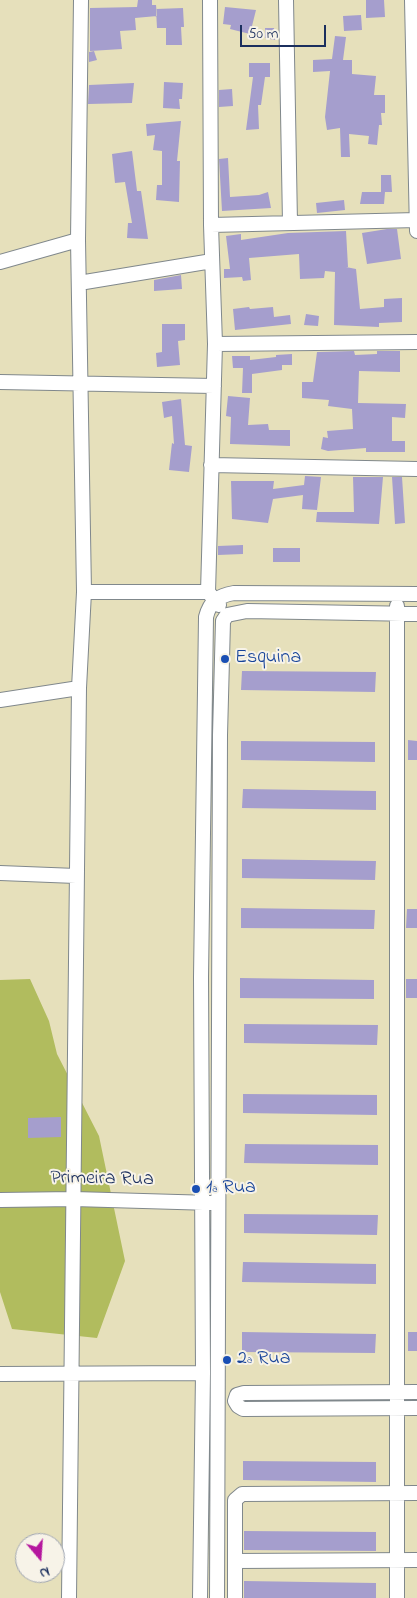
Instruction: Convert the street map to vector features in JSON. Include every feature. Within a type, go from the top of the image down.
[{"type":"street","points":[[70,1598],[76,876],[79,688],[84,592],[78,240],[81,0]]},
{"type":"street","points":[[200,1598],[203,1373],[201,977],[205,628],[211,596],[211,465],[215,344],[211,225],[210,0]]},
{"type":"street","points":[[286,0],[290,223]]},
{"type":"street","points":[[412,0],[414,23],[417,231]]},
{"type":"street","points":[[211,225],[417,220]]},
{"type":"street","points":[[0,262],[78,240]]},
{"type":"street","points":[[79,282],[212,261]]},
{"type":"street","points":[[215,344],[417,342]]},
{"type":"street","points":[[0,382],[214,386]]},
{"type":"street","points":[[211,465],[417,469]]},
{"type":"street","points":[[84,592],[211,596],[245,592],[417,594]]},
{"type":"street","points":[[397,594],[397,1598]]},
{"type":"street","points":[[211,596],[227,615]]},
{"type":"street","points":[[217,1598],[220,644],[223,621],[227,615],[247,611],[417,614]]},
{"type":"street","points":[[0,700],[79,688]]},
{"type":"street","points":[[0,872],[76,876]]},
{"type":"street","name":"Primeira Rua","points":[[0,1200],[74,1199],[219,1203]]},
{"type":"street","points":[[0,1374],[203,1373]]},
{"type":"street","points":[[417,1392],[244,1393],[237,1395],[235,1401],[243,1409],[417,1408]]},
{"type":"street","points":[[235,1598],[235,1500],[242,1494],[417,1493]]},
{"type":"street","points":[[235,1561],[417,1560]]},
{"type":"green space","points":[[30,979],[49,1021],[57,1054],[99,1136],[125,1261],[97,1338],[12,1329],[0,1292],[0,980]]},
{"type":"building","points":[[138,0],[152,0],[152,5],[156,5],[157,16],[135,18],[136,30],[120,31],[122,49],[90,51],[90,8],[137,7]]},
{"type":"building","points":[[366,0],[384,0],[385,17],[366,18]]},
{"type":"building","points":[[225,7],[256,10],[250,34],[230,29],[231,25],[223,24]]},
{"type":"building","points":[[183,8],[184,27],[181,27],[182,45],[166,45],[166,28],[157,28],[156,9]]},
{"type":"building","points":[[361,15],[362,30],[344,31],[343,16]]},
{"type":"building","points":[[265,28],[274,28],[275,40],[265,38]]},
{"type":"building","points":[[335,36],[346,37],[343,60],[352,60],[352,74],[376,76],[374,95],[385,95],[385,113],[381,113],[382,125],[379,125],[377,145],[368,144],[369,136],[349,134],[350,157],[341,157],[340,128],[327,130],[325,117],[330,71],[313,72],[313,60],[332,59]]},
{"type":"building","points":[[94,51],[97,60],[89,62],[89,52]]},
{"type":"building","points":[[249,63],[270,63],[270,77],[265,77],[261,105],[258,105],[259,129],[246,130],[253,77],[249,77]]},
{"type":"building","points":[[164,82],[183,83],[182,99],[179,99],[180,109],[163,108]]},
{"type":"building","points":[[134,83],[132,103],[88,104],[89,85]]},
{"type":"building","points":[[232,89],[233,106],[219,107],[219,90]]},
{"type":"building","points":[[181,121],[177,161],[180,161],[179,202],[156,200],[157,185],[162,185],[162,151],[153,150],[155,135],[147,136],[146,124]]},
{"type":"building","points":[[132,151],[137,191],[141,191],[148,239],[127,238],[128,223],[132,223],[125,182],[115,183],[112,154]]},
{"type":"building","points":[[228,158],[230,197],[259,195],[268,192],[271,208],[222,211],[219,159]]},
{"type":"building","points":[[381,175],[391,175],[392,192],[381,192]]},
{"type":"building","points":[[362,192],[385,192],[384,204],[360,204]]},
{"type":"building","points":[[344,200],[345,210],[317,213],[316,203]]},
{"type":"building","points":[[397,229],[401,259],[367,264],[362,233]]},
{"type":"building","points":[[346,231],[348,267],[346,267],[356,269],[360,309],[384,307],[384,299],[402,298],[402,322],[379,323],[379,327],[334,325],[335,272],[325,271],[324,278],[300,279],[299,254],[249,258],[251,280],[243,281],[242,277],[224,278],[224,269],[230,269],[226,236],[241,234],[241,240],[288,233]]},
{"type":"building","points":[[181,275],[182,289],[154,291],[154,280]]},
{"type":"building","points":[[249,307],[250,309],[273,307],[274,317],[290,315],[291,324],[235,330],[233,309]]},
{"type":"building","points":[[306,314],[319,316],[318,326],[304,325]]},
{"type":"building","points":[[162,324],[185,324],[185,340],[178,341],[180,365],[157,367],[156,353],[162,352]]},
{"type":"building","points":[[354,351],[355,355],[377,354],[377,351],[400,351],[400,372],[359,371],[358,403],[406,404],[405,418],[392,417],[392,441],[405,441],[405,452],[366,452],[366,448],[328,451],[321,449],[323,437],[328,438],[327,431],[353,429],[352,409],[328,406],[329,400],[302,398],[302,382],[313,382],[317,352]]},
{"type":"building","points":[[292,354],[292,365],[282,365],[282,370],[252,374],[252,393],[242,393],[243,368],[233,368],[232,356],[250,356],[250,360]]},
{"type":"building","points":[[228,396],[250,398],[248,425],[268,424],[269,430],[290,430],[290,446],[230,444],[231,417],[226,416]]},
{"type":"building","points":[[181,399],[185,445],[192,446],[189,472],[169,470],[172,443],[174,444],[172,416],[164,418],[162,402]]},
{"type":"building","points":[[305,476],[321,477],[317,510],[302,509],[303,495],[273,499],[268,523],[232,519],[231,481],[274,481],[273,489],[304,485]]},
{"type":"building","points":[[353,477],[383,477],[379,524],[316,522],[317,512],[354,512]]},
{"type":"building","points":[[392,477],[402,477],[405,523],[395,524]]},
{"type":"building","points":[[243,545],[243,554],[218,555],[218,546]]},
{"type":"building","points":[[273,548],[300,548],[300,562],[273,562]]},
{"type":"building","points":[[242,671],[376,672],[375,692],[241,690]]},
{"type":"building","points":[[408,740],[417,741],[417,760],[408,760]]},
{"type":"building","points":[[241,741],[375,742],[375,762],[241,760]]},
{"type":"building","points":[[243,789],[376,791],[376,810],[242,808]]},
{"type":"building","points":[[242,859],[376,861],[375,880],[242,878]]},
{"type":"building","points":[[241,908],[375,910],[374,929],[241,928]]},
{"type":"building","points":[[407,909],[417,909],[417,928],[406,928]]},
{"type":"building","points":[[240,978],[374,980],[374,999],[240,998]]},
{"type":"building","points":[[406,979],[417,979],[417,998],[406,998]]},
{"type":"building","points":[[244,1024],[378,1025],[377,1045],[244,1043]]},
{"type":"building","points":[[243,1094],[377,1095],[377,1115],[243,1113]]},
{"type":"building","points":[[61,1117],[61,1137],[28,1138],[28,1118]]},
{"type":"building","points":[[245,1144],[378,1145],[378,1165],[244,1163]]},
{"type":"building","points":[[244,1214],[378,1215],[377,1235],[244,1233]]},
{"type":"building","points":[[243,1262],[376,1264],[376,1284],[242,1282]]},
{"type":"building","points":[[242,1332],[376,1334],[375,1353],[242,1352]]},
{"type":"building","points":[[408,1332],[417,1332],[417,1351],[408,1351]]},
{"type":"building","points":[[243,1461],[376,1462],[376,1482],[243,1480]]},
{"type":"building","points":[[244,1531],[376,1532],[376,1551],[244,1550]]},
{"type":"building","points":[[244,1581],[376,1583],[376,1598],[244,1598]]},
{"type":"place","name":"Esquina","points":[[225,659]]},
{"type":"place","name":"1ª Rua","points":[[196,1189]]},
{"type":"place","name":"2ª Rua","points":[[227,1360]]}]
